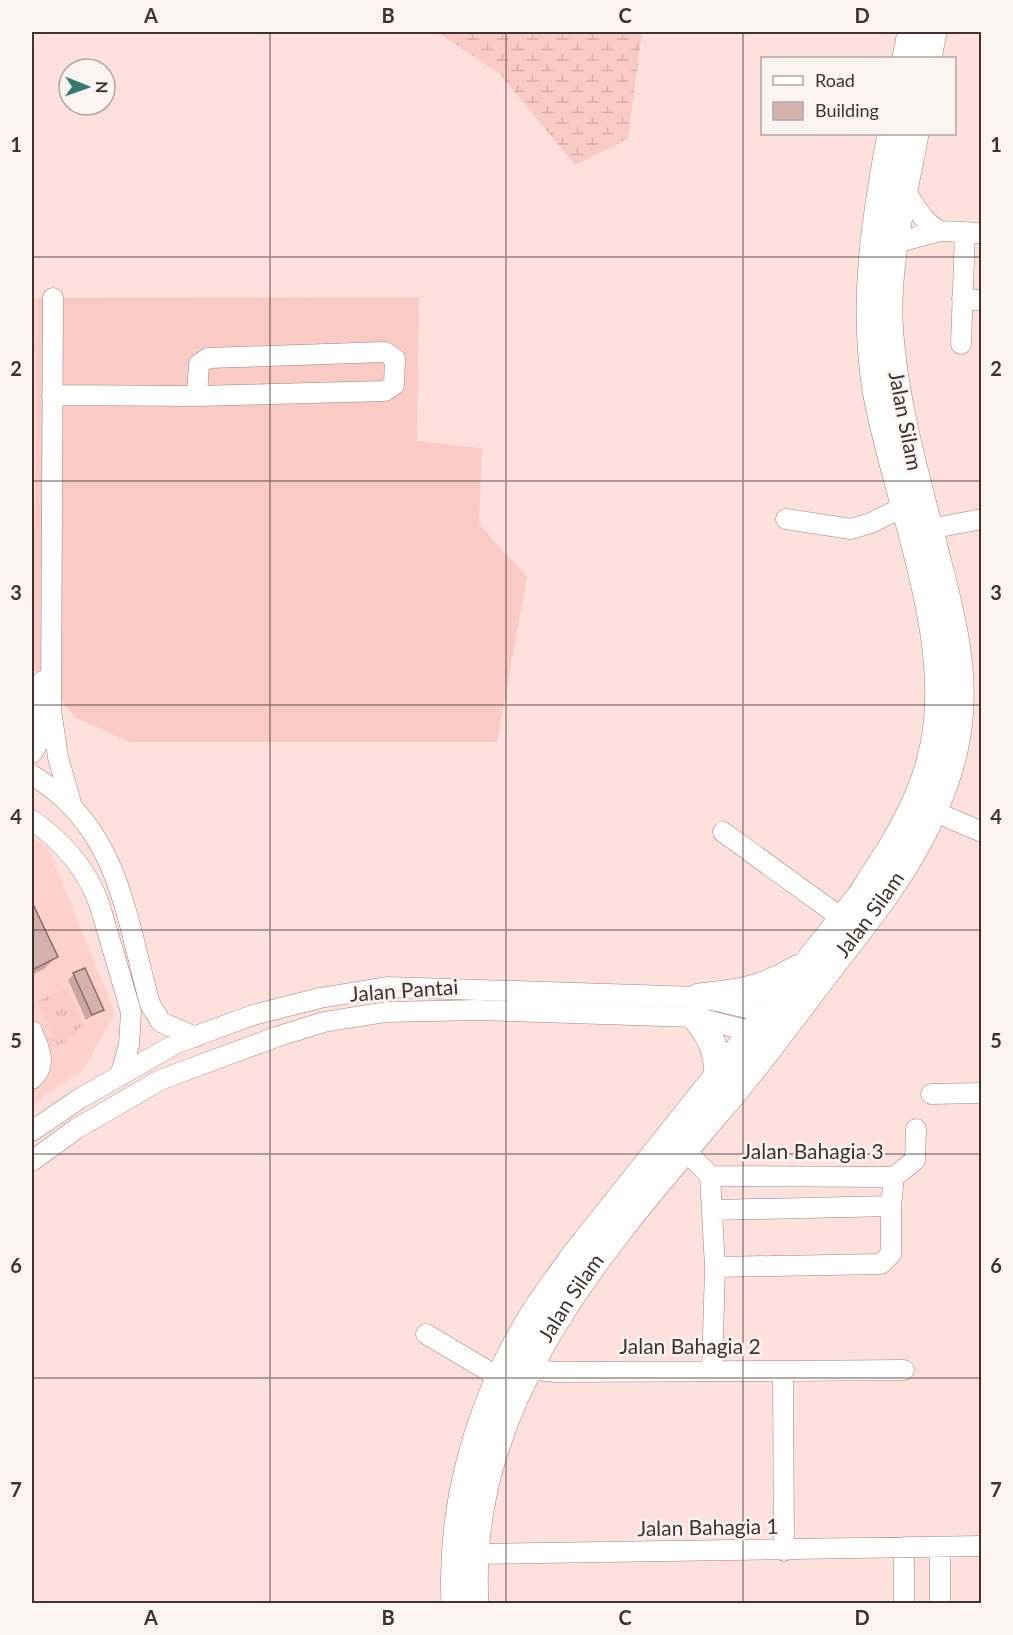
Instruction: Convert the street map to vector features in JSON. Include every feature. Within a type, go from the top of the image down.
[{"type":"highway","points":[[906,57],[911,32]]},
{"type":"highway","points":[[928,57],[933,32]]},
{"type":"highway","name":"Jalan Silam","points":[[475,1604],[476,1554],[489,1462],[526,1369],[550,1325],[684,1149],[770,1028],[809,962],[843,919],[898,838],[917,799],[931,759],[939,717],[938,666],[932,620],[876,389],[870,334],[869,278],[875,220],[891,135]]},
{"type":"highway","name":"Jalan Silam","points":[[455,1604],[455,1550],[470,1456],[500,1378],[533,1314],[572,1259],[718,1074],[770,1028],[875,910],[916,848],[951,764],[959,719],[958,664],[952,617],[929,529],[895,376],[890,333],[889,279],[915,135]]},
{"type":"highway","points":[[718,1074],[718,1056],[697,1007],[773,984],[809,962]]},
{"type":"street","points":[[905,190],[920,214],[940,231]]},
{"type":"street","points":[[895,243],[940,231],[973,233],[972,300],[961,344]]},
{"type":"street","points":[[54,298],[49,652],[51,710],[58,757],[71,803]]},
{"type":"street","points":[[52,395],[197,396],[385,391],[394,385],[395,359],[385,352],[208,358],[199,364],[197,396]]},
{"type":"street","points":[[786,519],[851,529],[871,523],[903,507]]},
{"type":"street","points":[[929,529],[981,519]]},
{"type":"street","points":[[32,722],[49,652]]},
{"type":"street","points":[[32,753],[41,738],[51,710]]},
{"type":"street","points":[[32,775],[71,803],[96,834],[113,869],[150,1004],[161,1022],[195,1036]]},
{"type":"street","points":[[933,811],[981,832]]},
{"type":"street","points":[[32,820],[66,848],[93,886],[99,903],[131,1012],[129,1045],[120,1076]]},
{"type":"street","points":[[723,832],[843,919]]},
{"type":"street","name":"Jalan Pantai","points":[[32,1131],[79,1099],[177,1043],[253,1015],[320,998],[387,987],[697,1007],[770,1028]]},
{"type":"street","name":"Jalan Pantai","points":[[32,1161],[76,1129],[160,1080],[276,1037],[324,1022],[386,1012],[697,1007]]},
{"type":"street","points":[[32,1031],[42,1060],[39,1070],[32,1079]]},
{"type":"street","points":[[931,1094],[981,1094]]},
{"type":"street","name":"Jalan Bahagia 3","points":[[710,1176],[894,1176],[915,1160],[916,1129]]},
{"type":"street","points":[[684,1149],[710,1176],[714,1210],[715,1267],[712,1371]]},
{"type":"street","points":[[715,1267],[881,1264],[891,1254],[891,1206],[894,1176]]},
{"type":"street","points":[[714,1210],[891,1206]]},
{"type":"street","points":[[426,1334],[500,1378]]},
{"type":"street","name":"Jalan Bahagia 2","points":[[526,1369],[556,1372],[783,1371],[784,1551]]},
{"type":"street","points":[[783,1371],[904,1370]]},
{"type":"street","name":"Jalan Bahagia 1","points":[[476,1554],[784,1551],[981,1546]]},
{"type":"street","points":[[904,1547],[904,1604]]},
{"type":"street","points":[[940,1547],[940,1604]]},
{"type":"shaded area","points":[[32,298],[38,298],[32,567]]},
{"type":"shaded area","points":[[32,838],[48,848],[115,1013],[84,1069],[32,1105]]},
{"type":"green space","points":[[437,32],[642,32],[628,139],[575,165],[499,73]]},
{"type":"green space","points":[[419,297],[417,441],[482,448],[479,524],[527,577],[497,742],[130,742],[76,718],[32,667],[38,298]]},
{"type":"green space","points":[[68,987],[82,1025],[67,1042],[55,1047],[45,1041],[54,1036],[38,1001]]},
{"type":"building","points":[[32,902],[58,957],[32,970]]},
{"type":"building","points":[[85,968],[104,1010],[92,1015],[73,973]]}]
